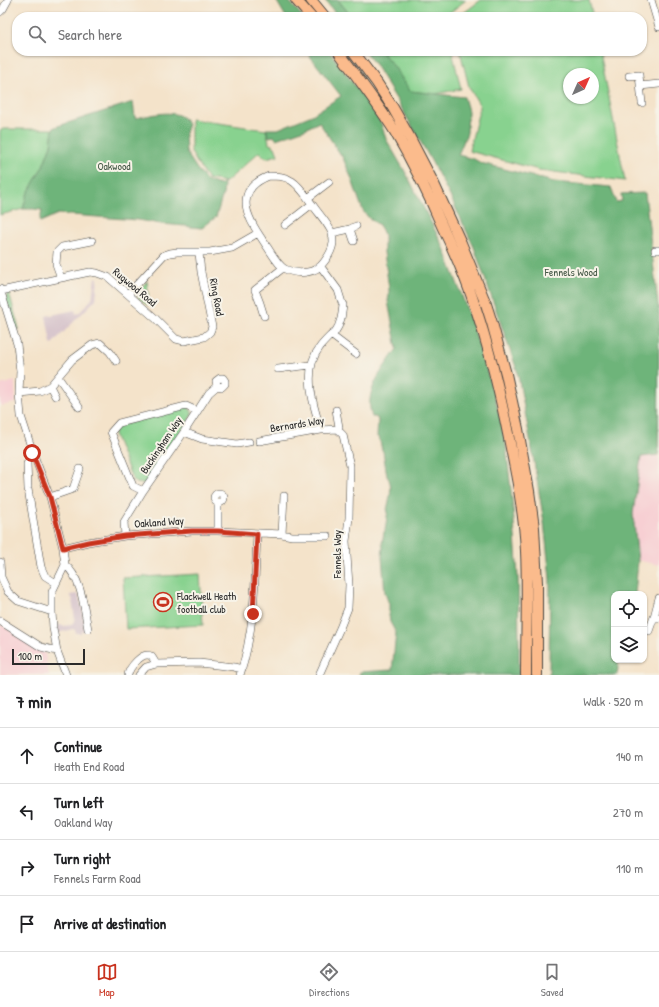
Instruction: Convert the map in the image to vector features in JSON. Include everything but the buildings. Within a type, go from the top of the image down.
[{"type":"highway","points":[[296,0],[307,12]]},
{"type":"highway","points":[[311,0],[322,12]]},
{"type":"highway","points":[[342,56],[394,130],[427,191],[453,249],[476,308],[501,400],[512,449],[522,511],[526,551],[526,675]]},
{"type":"highway","points":[[357,56],[393,108],[434,184],[486,304],[492,323],[506,374],[518,429],[534,528],[537,583],[537,675]]},
{"type":"street","points":[[0,12],[4,9],[8,0]]},
{"type":"street","points":[[651,0],[659,27]]},
{"type":"street","points":[[629,76],[639,75],[642,103]]},
{"type":"street","points":[[640,86],[659,84]]},
{"type":"street","points":[[269,176],[280,176],[291,180],[310,201],[332,233],[332,249],[321,267],[306,272],[295,272],[283,268],[279,264],[258,233],[246,210],[247,197],[250,188],[259,180],[269,176]]},
{"type":"street","points":[[285,225],[329,182]]},
{"type":"street","points":[[332,233],[353,227],[354,241]]},
{"type":"street","points":[[128,294],[164,255],[170,252],[200,253],[232,248],[258,233]]},
{"type":"street","points":[[61,278],[56,264],[57,252],[62,248],[92,241]]},
{"type":"street","name":"Ring Road","points":[[176,339],[184,342],[204,337],[210,332],[212,327],[201,272],[200,253]]},
{"type":"street","points":[[321,267],[338,290],[343,304],[341,320],[335,332],[319,347],[313,358],[310,385],[321,430]]},
{"type":"street","points":[[264,316],[254,290],[283,268]]},
{"type":"street","name":"Rugwood Road","points":[[0,290],[90,272],[97,273],[108,277],[176,339]]},
{"type":"street","points":[[0,290],[17,344],[20,371],[19,393],[21,416],[25,431],[50,497],[66,565],[76,578],[88,629]]},
{"type":"street","points":[[331,336],[356,354]]},
{"type":"street","points":[[19,393],[40,391],[50,386],[72,360],[92,345],[100,343],[110,352],[116,361]]},
{"type":"street","points":[[278,369],[312,365]]},
{"type":"street","points":[[58,377],[79,407]]},
{"type":"street","points":[[50,386],[55,396]]},
{"type":"street","name":"Buckingham Way","points":[[125,536],[124,522],[143,491],[209,393],[217,386]]},
{"type":"street","name":"Buckingham Way","points":[[143,491],[133,486],[111,432],[119,423],[186,406],[197,411]]},
{"type":"street","points":[[336,410],[339,427],[337,429]]},
{"type":"street","name":"Bernards Way","points":[[259,441],[321,430],[337,429]]},
{"type":"street","name":"Fennels Way","points":[[319,675],[348,608],[349,585],[346,542],[349,518],[350,466],[343,435],[337,429]]},
{"type":"street","points":[[184,432],[202,439],[237,444],[249,442]]},
{"type":"street","points":[[27,464],[28,489],[41,567],[45,576],[56,583]]},
{"type":"street","points":[[50,497],[73,489],[80,469]]},
{"type":"street","points":[[282,534],[284,496]]},
{"type":"street","points":[[218,503],[218,531]]},
{"type":"street","name":"Oakland Way","points":[[63,548],[125,536],[192,531],[282,534],[292,536],[328,536]]},
{"type":"street","points":[[140,675],[146,667],[156,664],[200,663],[234,667],[241,672],[253,614],[257,534]]},
{"type":"street","points":[[0,562],[1,577],[8,592],[18,601],[52,612]]},
{"type":"street","points":[[66,565],[52,592],[53,628],[58,651],[66,675]]},
{"type":"street","points":[[649,631],[657,617],[659,598]]},
{"type":"street","points":[[0,621],[40,647],[58,651]]},
{"type":"street","points":[[128,675],[130,668],[143,656],[152,656],[156,664]]},
{"type":"shaded area","points":[[95,277],[98,278],[96,299],[52,344],[46,316],[75,310],[76,314],[79,313],[92,299]]},
{"type":"shaded area","points":[[15,381],[16,403],[0,406],[0,385]]},
{"type":"shaded area","points":[[656,456],[659,460],[659,565],[618,556],[635,458]]},
{"type":"shaded area","points":[[78,594],[83,612],[85,631],[76,633],[73,629],[58,634],[57,625],[72,625],[75,619],[73,601],[70,595]]},
{"type":"shaded area","points":[[0,624],[45,653],[49,675],[0,675]]},
{"type":"green space","points":[[276,0],[288,0],[299,12],[283,12]]},
{"type":"green space","points":[[325,0],[338,0],[348,12],[334,12]]},
{"type":"green space","points":[[338,0],[466,0],[450,12],[348,12]]},
{"type":"green space","points":[[481,0],[589,0],[592,12],[465,12]]},
{"type":"green space","points":[[310,56],[333,56],[381,123],[386,139],[407,175],[444,248],[471,320],[494,394],[505,437],[513,508],[518,577],[519,675],[359,675],[360,672],[392,670],[396,633],[390,622],[389,604],[385,593],[382,557],[382,544],[391,488],[387,476],[383,451],[379,437],[377,437],[378,420],[376,417],[372,417],[370,407],[372,389],[381,372],[397,349],[388,301],[389,289],[384,252],[384,235],[379,225],[369,218],[363,211],[343,158],[319,122],[305,129],[276,139],[274,136],[269,137],[266,129],[278,129],[312,115],[341,96]]},
{"type":"green space","name":"Fennels Wood","points":[[368,56],[385,56],[410,91],[464,97],[468,111],[467,133],[458,155],[474,159],[481,163],[554,182],[611,187],[616,202],[622,201],[621,194],[645,193],[659,313],[658,455],[641,457],[633,514],[638,561],[635,591],[611,591],[611,663],[619,663],[617,675],[549,675],[550,579],[544,522],[517,370],[474,247],[450,196],[398,102]]},
{"type":"green space","points":[[385,56],[453,56],[461,89],[435,94],[410,91]]},
{"type":"green space","points":[[461,56],[601,56],[625,181],[539,170],[469,151],[480,106],[469,87]]},
{"type":"green space","name":"Oakwood","points":[[133,102],[135,118],[166,113],[184,118],[188,124],[185,133],[186,152],[206,180],[220,185],[224,182],[223,197],[216,217],[202,228],[138,220],[58,214],[40,222],[42,210],[23,209],[27,195],[43,166],[51,145],[53,129],[55,127]]},
{"type":"green space","points":[[191,119],[266,130],[268,143],[275,147],[278,155],[266,158],[259,152],[226,182],[208,179],[191,152]]},
{"type":"green space","points":[[3,129],[53,129],[51,145],[43,166],[27,195],[23,209],[0,215],[0,131]]},
{"type":"green space","points":[[147,281],[149,304],[147,305],[138,297],[138,292]]},
{"type":"green space","points":[[9,292],[19,329],[16,329],[6,299]]},
{"type":"green space","points":[[188,406],[192,412],[192,415],[146,483],[140,484],[133,481],[114,434],[115,427]]},
{"type":"green space","name":"Flackwell Heath football club","points":[[200,574],[203,625],[126,629],[123,578]]},
{"type":"place","name":"Flackwell Heath football club","points":[[163,602]]},
{"type":"route","points":[[32,453],[50,497],[63,548],[125,536],[192,531],[257,534],[253,614]]}]
